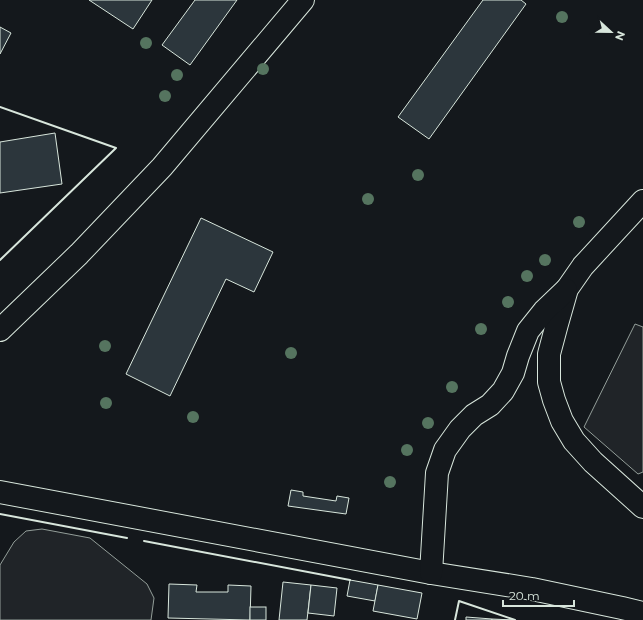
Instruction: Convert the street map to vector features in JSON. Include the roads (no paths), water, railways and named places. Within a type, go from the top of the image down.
[{"type":"street","points":[[0,330],[79,254],[162,167],[303,0]]},
{"type":"street","points":[[431,573],[437,473],[445,450],[460,429],[474,415],[490,405],[503,391],[513,373],[528,331],[544,312],[567,289],[583,266],[643,201]]},
{"type":"street","points":[[567,289],[556,324],[550,354],[549,382],[554,400],[562,421],[574,441],[593,462],[643,506]]},
{"type":"street","points":[[0,492],[431,573],[532,589],[643,613]]}]
